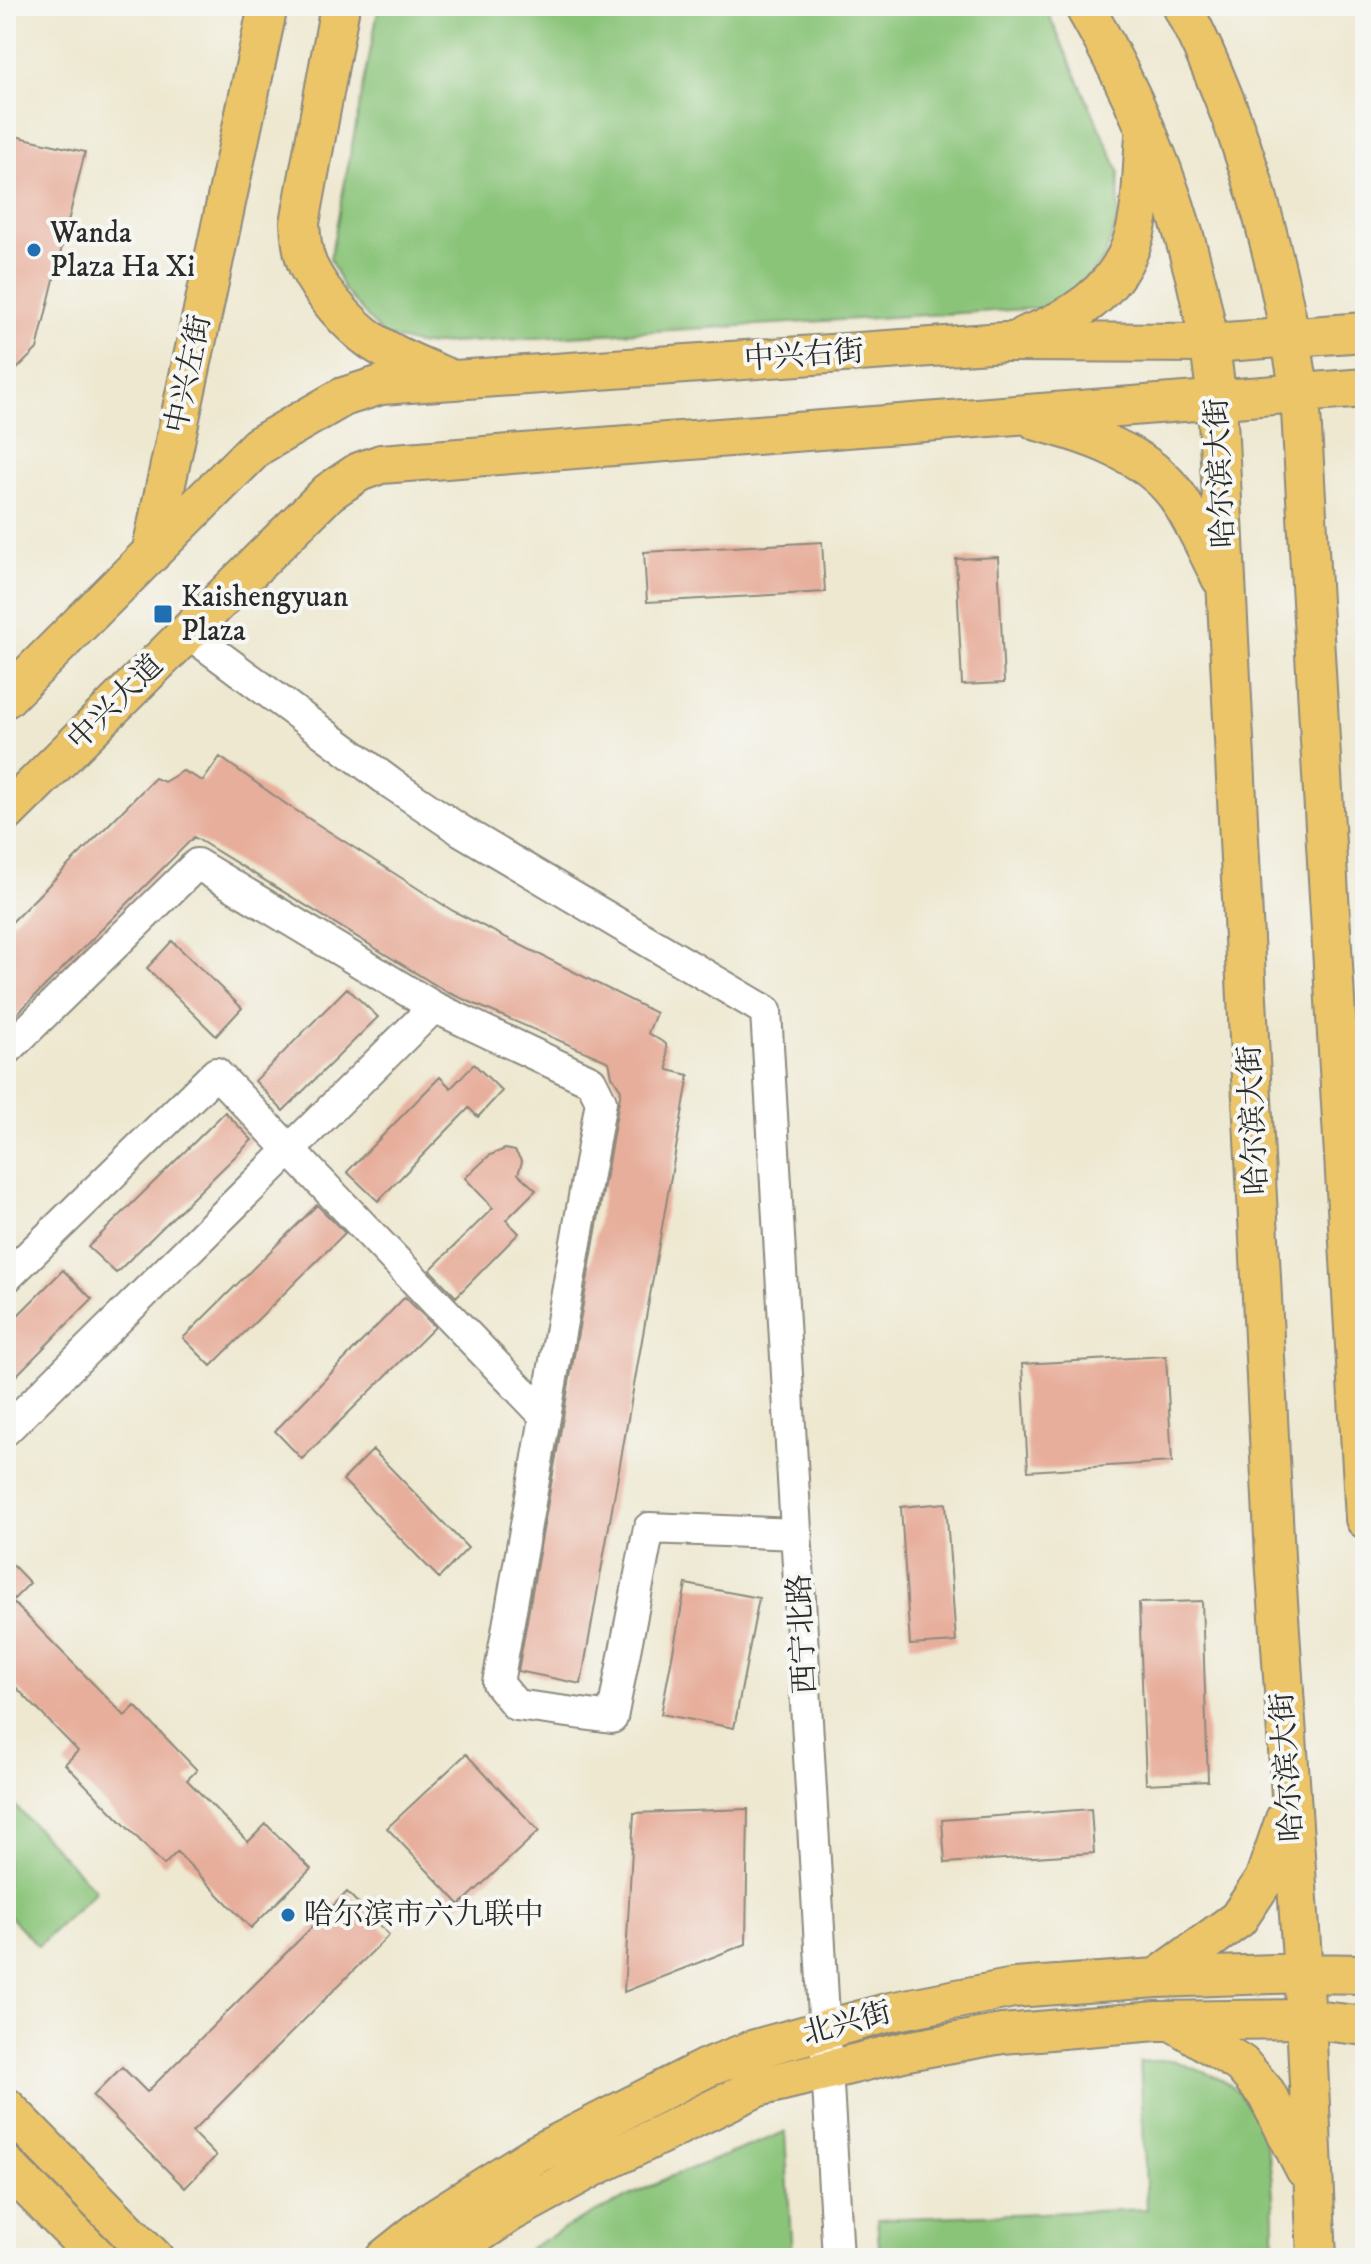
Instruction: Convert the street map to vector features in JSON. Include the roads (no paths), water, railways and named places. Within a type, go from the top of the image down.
[{"type":"main road","name":"中兴左街","points":[[151,554],[268,6]]},
{"type":"main road","points":[[340,6],[300,223],[302,249],[309,267],[326,293],[354,326],[373,341],[453,381]]},
{"type":"main road","name":"哈尔滨大街","points":[[1084,6],[1146,127],[1177,213],[1211,343],[1217,400],[1275,1557],[1306,2019],[1311,2183],[1317,2258]]},
{"type":"main road","points":[[1182,6],[1227,102],[1247,162],[1291,338],[1300,394],[1365,1519]]},
{"type":"main road","points":[[1004,342],[1050,327],[1071,316],[1113,279],[1128,255],[1135,234],[1146,127]]},
{"type":"main road","name":"中兴右街","points":[[151,554],[258,446],[343,397],[381,385],[1004,342],[1211,343],[1365,332]]},
{"type":"main road","points":[[1011,414],[1365,388]]},
{"type":"main road","points":[[1011,414],[1071,430],[1106,444],[1155,475],[1175,494],[1228,593]]},
{"type":"main road","name":"中兴大道","points":[[6,813],[329,492],[359,472],[381,464],[1011,414]]},
{"type":"main road","points":[[6,698],[151,554]]},
{"type":"main road","points":[[1157,1978],[1238,1919],[1264,1880],[1290,1805]]},
{"type":"main road","name":"北兴街","points":[[385,2258],[435,2218],[535,2155],[633,2104],[755,2049],[946,1999],[1014,1988],[1157,1978],[1365,1974]]},
{"type":"main road","name":"北兴街","points":[[442,2258],[511,2212],[758,2087],[907,2051],[1002,2034],[1172,2021],[1306,2019],[1365,2026]]},
{"type":"main road","points":[[1172,2021],[1241,2064],[1266,2093],[1311,2183]]},
{"type":"main road","points":[[6,2107],[154,2258]]},
{"type":"main road","points":[[6,2165],[98,2258]]},
{"type":"street","name":"西宁北路","points":[[187,632],[392,784],[460,830],[766,1011],[838,2258]]},
{"type":"street","points":[[6,1051],[197,864],[434,1007],[591,1081],[601,1101],[498,1683],[516,1705],[612,1718],[649,1528],[797,1534]]},
{"type":"street","points":[[6,1430],[434,1007]]},
{"type":"street","points":[[6,1278],[216,1073],[545,1416]]},
{"type":"place","name":"Wanda Plaza Ha Xi","points":[[34,250]]},
{"type":"place","name":"Kaishengyuan Plaza","points":[[163,614]]},
{"type":"place","name":"哈尔滨市六九联中","points":[[288,1915]]}]
